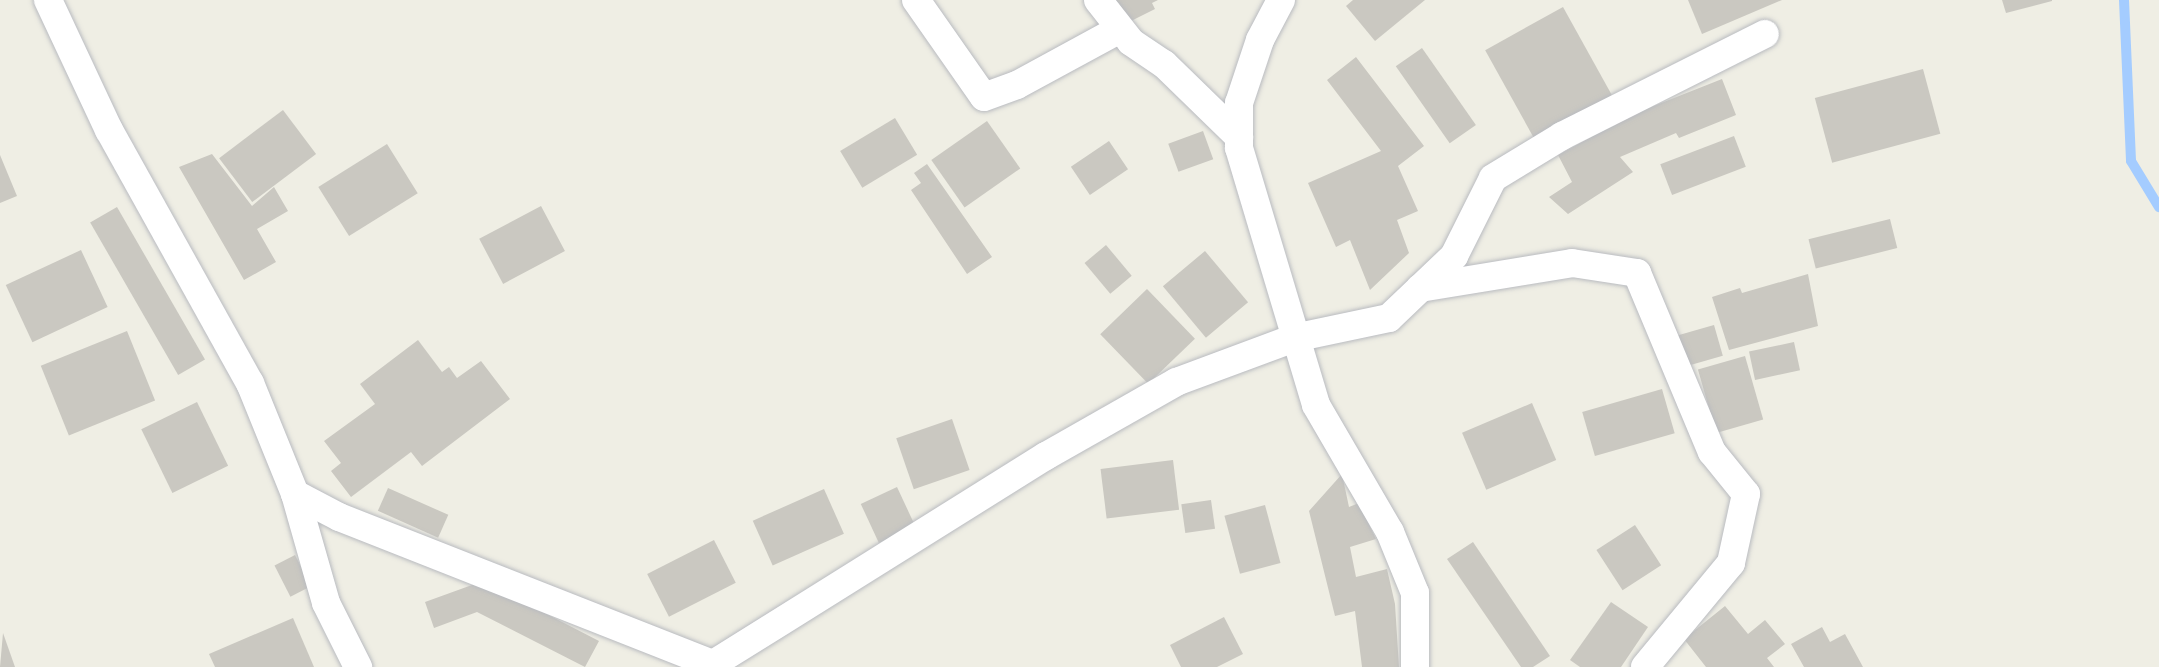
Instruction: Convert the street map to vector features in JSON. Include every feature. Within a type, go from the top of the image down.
[{"type":"street","points":[[48,0],[109,130],[250,383],[295,494],[327,603],[358,667]]},
{"type":"street","points":[[916,0],[984,97],[1017,84],[1120,29]]},
{"type":"street","points":[[1098,0],[1131,42],[1164,64],[1239,137]]},
{"type":"street","points":[[1281,0],[1260,40],[1239,103],[1239,148],[1294,338],[1316,405],[1390,532],[1415,593],[1415,667]]},
{"type":"street","points":[[295,494],[339,517],[716,666],[1046,456],[1166,388],[1294,338],[1389,318],[1454,256],[1493,178],[1562,136],[1765,34]]},
{"type":"street","points":[[1420,288],[1572,263],[1637,273],[1712,452],[1746,494],[1731,562],[1645,667]]},
{"type":"building","points":[[1114,0],[1158,0],[1152,3],[1155,9],[1125,24]]},
{"type":"building","points":[[1353,0],[1425,0],[1375,41],[1346,6]]},
{"type":"building","points":[[1688,0],[1782,0],[1702,34]]},
{"type":"building","points":[[2002,0],[2052,0],[2052,1],[2006,13]]},
{"type":"building","points":[[1563,7],[1612,95],[1534,138],[1485,50]]},
{"type":"building","points":[[1422,48],[1476,125],[1450,143],[1396,66]]},
{"type":"building","points":[[1356,57],[1424,146],[1398,166],[1418,211],[1397,220],[1409,253],[1370,290],[1350,240],[1336,247],[1308,183],[1381,151],[1327,80]]},
{"type":"building","points":[[1923,69],[1940,134],[1832,163],[1815,98]]},
{"type":"building","points":[[1722,79],[1736,115],[1679,138],[1676,133],[1620,157],[1633,172],[1568,214],[1549,197],[1572,182],[1558,155],[1636,113]]},
{"type":"building","points":[[283,110],[316,154],[252,202],[219,158]]},
{"type":"building","points":[[895,118],[917,155],[862,188],[840,151]]},
{"type":"building","points":[[987,121],[1020,169],[965,208],[931,160]]},
{"type":"building","points":[[1203,131],[1213,159],[1178,172],[1168,144]]},
{"type":"building","points":[[1734,136],[1746,167],[1672,195],[1660,164]]},
{"type":"building","points":[[1109,141],[1128,169],[1090,195],[1071,167]]},
{"type":"building","points":[[387,144],[418,193],[349,236],[318,187]]},
{"type":"building","points":[[212,154],[252,206],[274,187],[288,211],[257,229],[276,262],[244,280],[179,167]]},
{"type":"building","points":[[0,155],[17,196],[0,203]]},
{"type":"building","points":[[927,164],[992,257],[967,274],[911,190],[921,183],[914,173]]},
{"type":"building","points":[[541,206],[565,251],[503,284],[479,239]]},
{"type":"building","points":[[117,207],[205,359],[178,375],[90,222]]},
{"type":"building","points":[[1890,219],[1897,248],[1816,268],[1808,239]]},
{"type":"building","points":[[1106,245],[1132,276],[1110,294],[1085,263]]},
{"type":"building","points":[[81,250],[108,307],[32,342],[6,285]]},
{"type":"building","points":[[1205,251],[1248,302],[1206,338],[1163,286]]},
{"type":"building","points":[[1808,274],[1818,326],[1729,350],[1712,297],[1740,288],[1742,293]]},
{"type":"building","points":[[1147,289],[1195,339],[1148,384],[1100,334]]},
{"type":"building","points":[[1714,325],[1723,356],[1684,367],[1676,336]]},
{"type":"building","points":[[127,331],[155,401],[69,435],[41,366]]},
{"type":"building","points":[[418,340],[442,372],[449,367],[457,378],[481,361],[510,399],[422,466],[411,452],[351,497],[331,471],[341,463],[324,441],[375,404],[360,384]]},
{"type":"building","points":[[1794,342],[1800,370],[1755,380],[1749,352]]},
{"type":"building","points":[[1745,356],[1763,419],[1716,433],[1698,370]]},
{"type":"building","points":[[1662,389],[1675,433],[1595,456],[1582,412]]},
{"type":"building","points":[[197,402],[228,466],[172,493],[141,429]]},
{"type":"building","points":[[1532,403],[1556,460],[1486,490],[1462,433]]},
{"type":"building","points":[[952,419],[970,470],[914,489],[896,438]]},
{"type":"building","points":[[1173,460],[1179,510],[1107,519],[1101,469]]},
{"type":"building","points":[[1342,474],[1349,507],[1359,503],[1376,539],[1350,547],[1356,577],[1387,569],[1395,604],[1399,667],[1362,667],[1355,611],[1335,616],[1309,511]]},
{"type":"building","points":[[897,487],[915,526],[879,543],[861,504]]},
{"type":"building","points":[[388,488],[448,515],[438,538],[378,511]]},
{"type":"building","points":[[824,489],[844,534],[773,565],[753,521]]},
{"type":"building","points":[[1211,500],[1215,529],[1185,533],[1181,504]]},
{"type":"building","points":[[1265,505],[1281,563],[1240,574],[1224,516]]},
{"type":"building","points":[[1635,525],[1661,565],[1623,590],[1596,550]]},
{"type":"building","points":[[714,540],[736,583],[669,617],[647,574]]},
{"type":"building","points":[[1473,542],[1550,656],[1533,667],[1521,667],[1447,559]]},
{"type":"building","points":[[295,555],[311,586],[290,597],[275,565]]},
{"type":"building","points":[[483,581],[599,641],[585,667],[477,612],[434,628],[425,602]]},
{"type":"building","points":[[1611,602],[1648,627],[1621,667],[1580,667],[1570,660]]},
{"type":"building","points":[[1725,606],[1748,634],[1765,620],[1785,644],[1767,658],[1774,667],[1706,667],[1684,639]]},
{"type":"building","points":[[1224,617],[1243,654],[1217,667],[1181,667],[1170,645]]},
{"type":"building","points":[[293,618],[314,667],[215,667],[209,654]]},
{"type":"building","points":[[1822,627],[1830,642],[1845,634],[1863,667],[1804,667],[1791,644]]},
{"type":"building","points":[[3,633],[15,667],[0,667]]},
{"type":"waterway","points":[[2124,0],[2131,161],[2159,207]]}]
